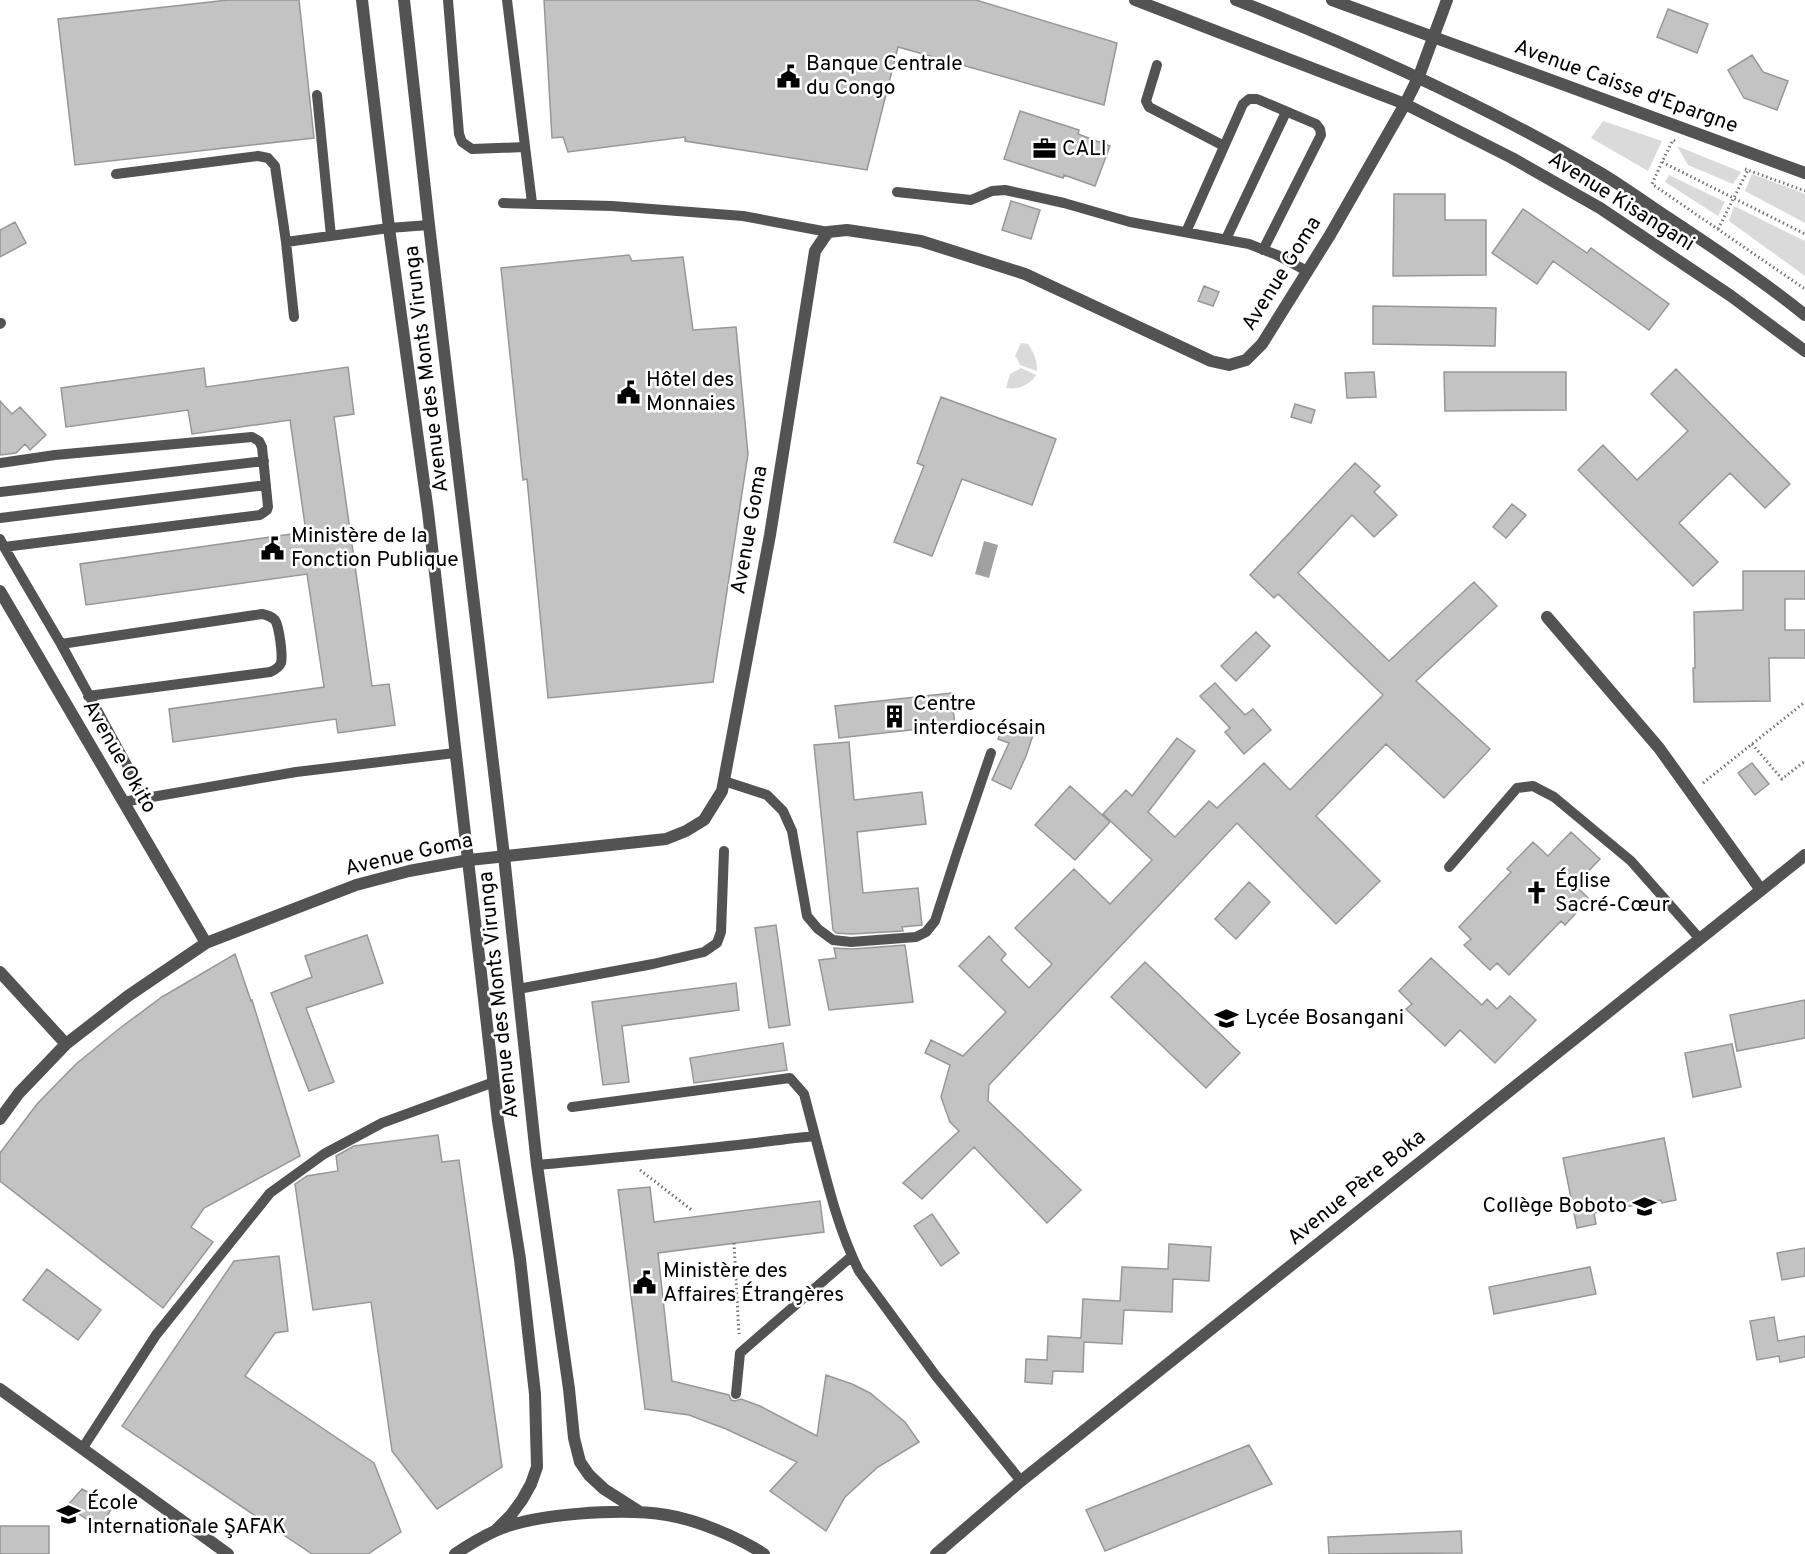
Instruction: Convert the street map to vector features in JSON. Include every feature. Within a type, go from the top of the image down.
[{"type":"street","name":"Avenue des Monts Virunga","points":[[362,0],[389,228],[428,512],[498,1121],[520,1259],[535,1394],[537,1467],[522,1500],[496,1530]]},
{"type":"street","name":"Avenue des Monts Virunga","points":[[404,0],[504,856],[537,1164],[574,1438],[580,1462],[589,1475],[604,1489],[640,1512]]},
{"type":"street","name":"Avenue Kisangani","points":[[1135,0],[1405,104],[1512,158],[1600,208],[1731,296],[1805,351]]},
{"type":"street","points":[[1236,0],[1419,76],[1502,118],[1594,169],[1761,281],[1805,315]]},
{"type":"street","name":"Avenue Caisse d'Epargne","points":[[1332,0],[1805,173]]},
{"type":"street","name":"Avenue Goma","points":[[0,1119],[19,1093],[66,1044],[129,996],[206,943],[356,885],[409,871],[469,860],[666,839],[704,820],[722,791],[770,535],[815,251],[828,232],[847,230],[921,242],[1025,274],[1211,361],[1229,365],[1246,360],[1262,344],[1330,235],[1405,104],[1419,76],[1447,0]]},
{"type":"street","name":"Avenue Okito","points":[[0,591],[206,943]]},
{"type":"street","points":[[1547,617],[1659,748],[1761,890]]},
{"type":"street","name":"Avenue Père Boka","points":[[936,1554],[1021,1481],[1805,855]]},
{"type":"street","points":[[0,972],[66,1044]]},
{"type":"street","points":[[0,1389],[228,1554]]},
{"type":"street","points":[[455,1554],[496,1530],[533,1520],[568,1515],[640,1512],[668,1515],[718,1530],[764,1554]]},
{"type":"lane","points":[[448,0],[459,134],[462,142],[472,149],[525,147]]},
{"type":"lane","points":[[507,0],[532,203]]},
{"type":"lane","points":[[1156,65],[1146,101],[1149,107],[1224,146]]},
{"type":"lane","points":[[317,94],[330,236]]},
{"type":"lane","points":[[1186,232],[1243,104],[1249,99],[1257,99],[1316,124],[1321,135],[1263,250]]},
{"type":"lane","points":[[1226,239],[1286,112]]},
{"type":"lane","points":[[116,174],[258,156],[268,158],[275,166],[294,317]]},
{"type":"lane","points":[[897,192],[971,200],[992,191],[1005,190],[1064,203],[1130,222],[1226,239],[1277,255],[1307,271]]},
{"type":"lane","points":[[504,203],[612,206],[743,216],[828,232]]},
{"type":"lane","points":[[286,242],[429,225]]},
{"type":"lane","points":[[0,463],[55,455],[252,437],[259,441],[262,447],[267,510],[260,515],[2,543],[61,644],[145,798]]},
{"type":"lane","points":[[0,492],[264,460]]},
{"type":"lane","points":[[0,518],[266,485]]},
{"type":"lane","points":[[61,644],[262,614],[269,615],[277,624],[282,654],[281,662],[277,669],[270,672],[88,696]]},
{"type":"lane","points":[[123,802],[296,772],[455,753]]},
{"type":"lane","points":[[724,781],[767,795],[783,811],[792,831],[807,916],[818,929],[833,940],[851,942],[916,937],[926,932],[935,921],[992,753]]},
{"type":"lane","points":[[1449,867],[1517,788],[1533,786],[1554,797],[1631,861],[1700,939]]},
{"type":"lane","points":[[518,989],[653,964],[704,952],[717,943],[721,932],[724,851]]},
{"type":"lane","points":[[572,1107],[790,1078],[804,1094],[831,1196],[859,1271],[936,1376],[1021,1481]]},
{"type":"lane","points":[[82,1449],[156,1335],[270,1193],[324,1154],[382,1123],[494,1082]]},
{"type":"lane","points":[[537,1164],[815,1136]]},
{"type":"lane","points":[[735,1394],[740,1353],[852,1256]]},
{"type":"path","points":[[1684,144],[1673,140],[1652,184],[1805,290]]},
{"type":"path","points":[[1662,162],[1805,234]]},
{"type":"path","points":[[1737,166],[1805,191]]},
{"type":"path","points":[[1718,229],[1748,170]]},
{"type":"path","points":[[1691,792],[1805,702]]},
{"type":"path","points":[[1752,744],[1782,779],[1805,761]]},
{"type":"path","points":[[622,1157],[693,1211]]},
{"type":"path","points":[[734,1243],[740,1353]]},
{"type":"shaded area","points":[[1603,121],[1662,141],[1648,171],[1591,138]]},
{"type":"shaded area","points":[[1677,146],[1741,172],[1733,184],[1688,165]]},
{"type":"shaded area","points":[[1752,174],[1805,194],[1805,223],[1745,191]]},
{"type":"shaded area","points":[[1669,175],[1725,202],[1718,216],[1665,182]]},
{"type":"shaded area","points":[[1734,206],[1805,241],[1805,276],[1729,221]]},
{"type":"shaded area","points":[[1021,343],[1028,344],[1032,350],[1037,371],[1020,365],[1015,356]]},
{"type":"shaded area","points":[[1021,368],[1036,375],[1023,386],[1006,388],[1010,374]]},
{"type":"shaded area","points":[[984,541],[998,545],[989,578],[975,574]]},
{"type":"building","points":[[228,0],[299,0],[314,138],[75,165],[58,19]]},
{"type":"building","name":"Banque Centrale du Congo","points":[[544,0],[976,0],[1117,43],[1104,105],[898,47],[867,170],[685,141],[685,137],[568,152],[563,137],[552,138]]},
{"type":"building","points":[[1668,9],[1708,24],[1697,53],[1657,37]]},
{"type":"building","points":[[1752,55],[1763,72],[1788,81],[1777,110],[1744,98],[1728,70]]},
{"type":"building","points":[[1020,111],[1079,130],[1078,134],[1110,146],[1095,186],[1004,159]]},
{"type":"building","points":[[1394,194],[1445,194],[1445,220],[1486,220],[1486,275],[1393,276]]},
{"type":"building","points":[[1011,201],[1040,210],[1031,239],[1002,230]]},
{"type":"building","points":[[1523,209],[1587,253],[1591,248],[1669,304],[1649,330],[1553,261],[1537,284],[1492,253]]},
{"type":"building","points":[[15,222],[26,243],[0,257],[0,230]]},
{"type":"building","points":[[629,255],[632,261],[683,257],[693,330],[736,327],[748,454],[713,682],[548,698],[527,479],[523,480],[501,268]]},
{"type":"building","points":[[1204,286],[1219,292],[1213,306],[1198,301]]},
{"type":"building","points":[[1373,306],[1496,308],[1495,346],[1373,344]]},
{"type":"building","name":"Ministère de la Fonction Publique","points":[[348,367],[354,414],[334,417],[372,686],[389,684],[395,725],[338,733],[336,719],[173,742],[169,709],[324,687],[307,574],[86,605],[80,564],[306,532],[290,420],[192,434],[188,410],[66,427],[61,388],[204,368],[206,387]]},
{"type":"building","points":[[1676,369],[1790,484],[1765,508],[1730,473],[1679,523],[1718,562],[1693,586],[1578,470],[1603,445],[1637,480],[1688,431],[1651,394]]},
{"type":"building","points":[[1374,372],[1376,397],[1347,398],[1345,373]]},
{"type":"building","points":[[1444,372],[1566,372],[1566,410],[1445,411]]},
{"type":"building","points":[[941,397],[1056,439],[1032,505],[962,479],[932,556],[894,542],[924,466],[917,463]]},
{"type":"building","points":[[0,401],[12,414],[20,407],[46,435],[30,450],[25,444],[16,453],[0,455]]},
{"type":"building","points":[[1295,404],[1315,410],[1311,423],[1291,417]]},
{"type":"building","points":[[1355,463],[1380,486],[1374,492],[1397,515],[1374,537],[1352,515],[1298,573],[1389,661],[1474,582],[1497,606],[1416,681],[1490,749],[1444,798],[1386,744],[1316,816],[1380,881],[1336,924],[1237,823],[989,1085],[988,1101],[1081,1190],[1047,1223],[974,1147],[922,1199],[903,1183],[959,1131],[950,1122],[941,1097],[950,1065],[925,1053],[931,1040],[963,1056],[1006,1012],[959,966],[989,936],[1006,954],[1001,960],[1029,988],[1052,964],[1015,928],[1074,869],[1110,904],[1152,860],[1103,814],[1126,790],[1132,796],[1177,738],[1195,751],[1148,812],[1175,837],[1209,801],[1217,808],[1264,763],[1290,790],[1383,695],[1278,594],[1274,598],[1250,575]]},
{"type":"building","points":[[1512,504],[1526,515],[1506,538],[1493,527]]},
{"type":"building","points":[[1743,571],[1805,571],[1805,599],[1785,599],[1785,630],[1805,630],[1805,658],[1769,658],[1770,701],[1694,702],[1694,612],[1743,610]]},
{"type":"building","points":[[1256,632],[1270,646],[1236,681],[1221,666]]},
{"type":"building","points":[[1215,683],[1245,715],[1253,709],[1271,730],[1244,754],[1225,732],[1230,728],[1200,696]]},
{"type":"building","name":"Centre interdiocésain","points":[[951,693],[955,725],[839,738],[835,706]]},
{"type":"building","points":[[1004,722],[1034,732],[1011,789],[992,780],[1009,743],[998,739]]},
{"type":"building","points":[[849,742],[854,800],[922,792],[926,824],[857,832],[863,893],[918,888],[922,925],[902,927],[903,931],[851,934],[836,933],[833,930],[814,745]]},
{"type":"building","points":[[1752,763],[1769,784],[1755,795],[1738,773]]},
{"type":"building","points":[[1070,786],[1110,822],[1075,860],[1035,825]]},
{"type":"building","points":[[1571,832],[1600,859],[1575,885],[1589,899],[1565,925],[1561,921],[1509,975],[1497,963],[1490,970],[1464,945],[1471,939],[1459,927],[1511,872],[1507,869],[1533,842],[1548,856]]},
{"type":"building","points":[[1249,882],[1270,902],[1236,939],[1215,919]]},
{"type":"building","points":[[776,925],[790,1025],[769,1028],[755,928]]},
{"type":"building","points":[[367,935],[383,983],[306,1008],[334,1082],[309,1091],[271,993],[312,977],[305,956]]},
{"type":"building","points":[[905,945],[913,1002],[829,1010],[819,960],[836,958],[834,948]]},
{"type":"building","points":[[235,954],[252,1000],[300,1156],[204,1208],[191,1227],[213,1242],[163,1308],[0,1181],[0,1153],[37,1104],[76,1064],[162,997]]},
{"type":"building","points":[[1431,958],[1482,1005],[1487,999],[1497,1009],[1510,996],[1536,1020],[1495,1063],[1460,1030],[1445,1046],[1406,1009],[1412,1004],[1399,991]]},
{"type":"building","points":[[1145,962],[1240,1053],[1206,1088],[1111,997]]},
{"type":"building","points":[[736,983],[739,1010],[622,1026],[629,1082],[603,1085],[592,1002]]},
{"type":"building","points":[[1805,1000],[1805,1038],[1737,1051],[1730,1015]]},
{"type":"building","points":[[783,1043],[787,1070],[694,1083],[690,1058]]},
{"type":"building","points":[[1732,1044],[1741,1087],[1693,1097],[1685,1053]]},
{"type":"building","points":[[438,1135],[442,1162],[459,1160],[502,1467],[437,1509],[392,1451],[371,1302],[313,1310],[295,1184],[307,1176],[338,1171],[336,1156],[354,1146]]},
{"type":"building","points":[[1664,1138],[1676,1200],[1661,1203],[1661,1200],[1594,1213],[1596,1224],[1577,1228],[1563,1158]]},
{"type":"building","name":"Ministère des Affaires Étrangères","points":[[650,1187],[654,1222],[820,1201],[824,1232],[658,1253],[672,1381],[729,1395],[731,1400],[741,1399],[760,1406],[817,1436],[826,1375],[870,1393],[905,1422],[919,1442],[878,1467],[845,1497],[826,1531],[770,1491],[797,1462],[726,1429],[689,1415],[645,1409],[618,1190]]},
{"type":"building","points":[[932,1214],[959,1253],[941,1266],[914,1226]]},
{"type":"building","points":[[1169,1244],[1211,1247],[1209,1281],[1173,1279],[1172,1312],[1124,1310],[1122,1344],[1084,1342],[1083,1372],[1053,1371],[1052,1384],[1025,1382],[1026,1359],[1047,1360],[1048,1336],[1081,1338],[1083,1299],[1120,1301],[1122,1267],[1168,1269]]},
{"type":"building","points":[[1805,1248],[1805,1276],[1782,1280],[1777,1253]]},
{"type":"building","points":[[279,1256],[288,1331],[275,1333],[245,1376],[374,1463],[401,1532],[368,1554],[312,1554],[122,1426],[234,1261]]},
{"type":"building","points":[[1590,1267],[1596,1294],[1494,1314],[1489,1287]]},
{"type":"building","points":[[47,1269],[101,1310],[78,1340],[23,1300]]},
{"type":"building","points":[[1774,1317],[1778,1341],[1805,1336],[1805,1357],[1780,1362],[1779,1356],[1757,1360],[1750,1321]]},
{"type":"building","points":[[1249,1445],[1272,1484],[1105,1551],[1086,1510]]},
{"type":"building","points":[[82,1489],[113,1506],[100,1528],[67,1506]]},
{"type":"building","points":[[0,1526],[49,1526],[49,1554],[0,1554]]},
{"type":"building","points":[[1461,1531],[1462,1553],[1329,1554],[1328,1537]]},
{"type":"place","name":"Banque Centrale du Congo","points":[[788,76]]},
{"type":"place","name":"CALI","points":[[1044,149]]},
{"type":"place","name":"Hôtel des Monnaies","points":[[628,392]]},
{"type":"place","name":"Ministère de la Fonction Publique","points":[[273,548]]},
{"type":"place","name":"Centre interdiocésain","points":[[895,716]]},
{"type":"place","name":"Église Sacré-Cœur","points":[[1537,893]]},
{"type":"place","name":"Lycée Bosangani","points":[[1227,1018]]},
{"type":"place","name":"Collège Boboto","points":[[1645,1206]]},
{"type":"place","name":"Ministère des Affaires Étrangères","points":[[645,1283]]},
{"type":"place","name":"École Internationale ŞAFAK","points":[[69,1515]]}]
